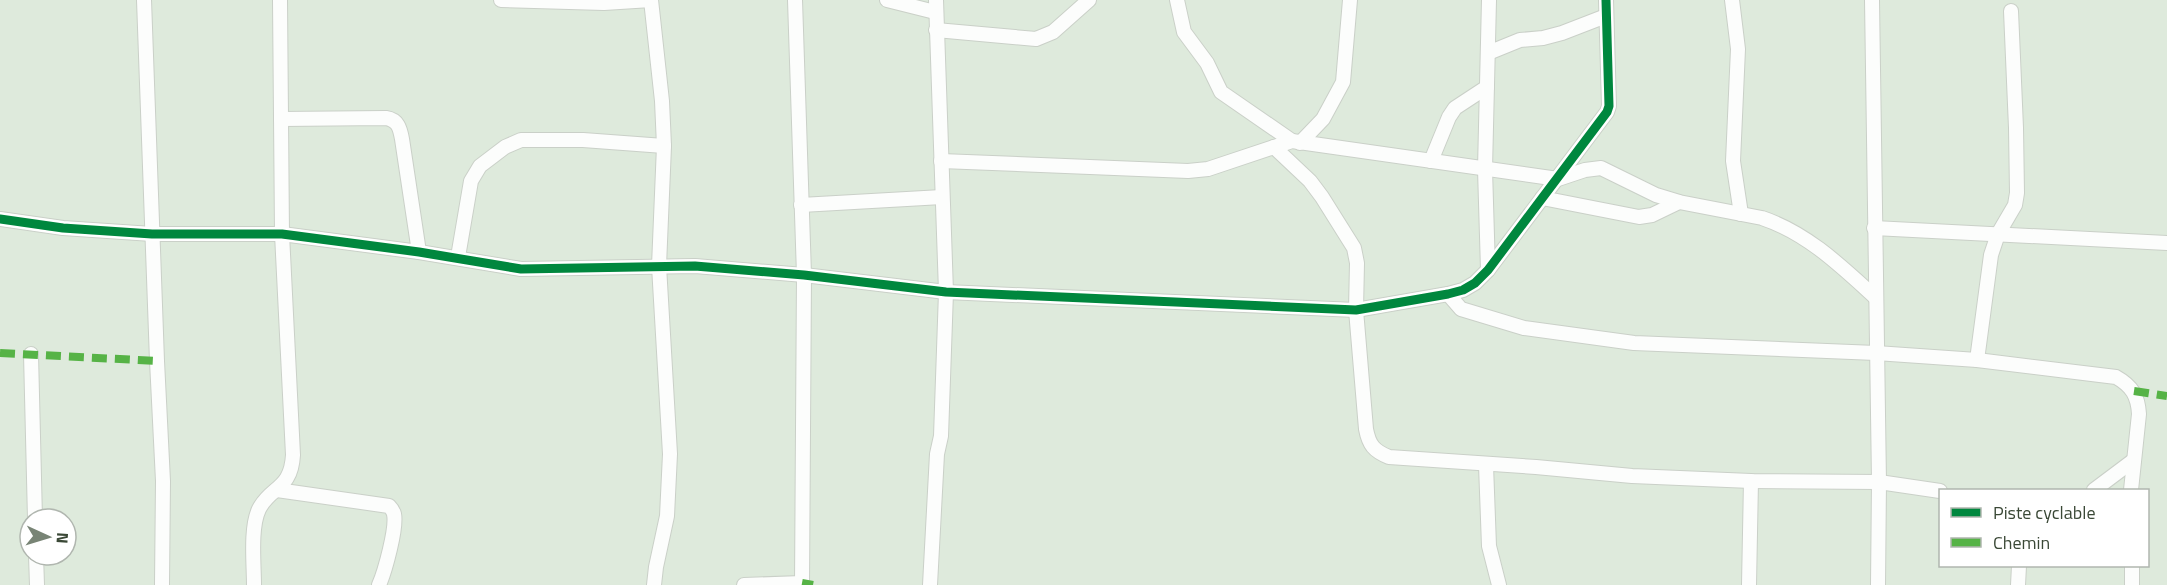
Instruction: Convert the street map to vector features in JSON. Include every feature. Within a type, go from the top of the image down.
[{"type":"street","points":[[144,0],[163,481],[162,585]]},
{"type":"street","points":[[254,585],[256,518],[260,507],[292,470],[293,455],[282,234],[280,0]]},
{"type":"street","points":[[501,0],[592,3],[651,0],[662,101],[664,146],[659,266],[670,454],[667,516],[654,585]]},
{"type":"street","points":[[744,585],[802,584],[804,275],[794,0]]},
{"type":"street","points":[[887,0],[936,6],[946,292],[941,436],[930,585]]},
{"type":"street","points":[[936,30],[1036,39],[1053,32],[1089,0]]},
{"type":"street","points":[[1177,0],[1184,32],[1207,63],[1221,92],[1296,142]]},
{"type":"street","points":[[1296,142],[1323,119],[1343,82],[1350,0]]},
{"type":"street","points":[[1488,270],[1485,169],[1489,0]]},
{"type":"street","points":[[0,219],[63,228],[152,234],[282,234],[458,257],[521,269],[695,266],[804,275],[946,292],[1356,310],[1448,294],[1474,284],[1488,270],[1607,112],[1609,106],[1606,0]]},
{"type":"street","points":[[1732,0],[1738,50],[1733,161],[1741,214]]},
{"type":"street","points":[[1872,0],[1879,482],[1878,585]]},
{"type":"street","points":[[1977,360],[1991,255],[1998,234],[2011,213],[2017,193],[2011,10]]},
{"type":"street","points":[[1488,53],[1520,40],[1544,38],[1562,33],[1606,16]]},
{"type":"street","points":[[1431,161],[1455,108],[1487,87]]},
{"type":"street","points":[[281,119],[386,118],[394,120],[402,139],[420,252]]},
{"type":"street","points":[[458,257],[471,181],[480,166],[505,147],[521,140],[583,140],[664,146]]},
{"type":"street","points":[[941,161],[1188,171],[1208,169],[1296,142],[1558,179],[1585,170],[1601,168],[1642,190],[1679,202],[1775,222],[1829,255],[1876,298]]},
{"type":"street","points":[[1274,147],[1316,189],[1354,248],[1357,263],[1356,310],[1366,429],[1369,442],[1375,452],[1389,457],[1632,476],[1751,481],[1879,482],[1939,491]]},
{"type":"street","points":[[801,205],[942,197]]},
{"type":"street","points":[[1542,198],[1640,217],[1653,215],[1679,202]]},
{"type":"street","points":[[1874,228],[2167,243]]},
{"type":"street","points":[[1448,294],[1461,309],[1524,328],[1634,343],[1876,353],[1977,360],[2116,377],[2127,382],[2139,401],[2131,489]]},
{"type":"street","points":[[31,354],[35,507]]},
{"type":"street","points":[[2095,489],[2134,460]]},
{"type":"street","points":[[1486,465],[1489,546],[1499,585]]},
{"type":"street","points":[[1749,585],[1751,481]]},
{"type":"street","points":[[277,490],[389,506],[394,514],[394,523],[386,568],[379,585]]},
{"type":"street","points":[[36,567],[37,585]]},
{"type":"street","points":[[2018,585],[2019,567]]},
{"type":"street","points":[[2132,567],[2132,585]]},
{"type":"shaded area","points":[[0,0],[2167,0],[2167,585],[0,585]]},
{"type":"marked path","points":[[0,353],[157,361]]},
{"type":"marked path","points":[[2134,391],[2167,396]]},
{"type":"marked path","points":[[802,583],[813,585]]},
{"type":"cycle path","points":[[0,219],[63,228],[152,234],[282,234],[419,252],[521,269],[695,266],[804,275],[946,292],[1356,310],[1463,290],[1475,283],[1488,270],[1607,112],[1609,106],[1606,0]]}]
